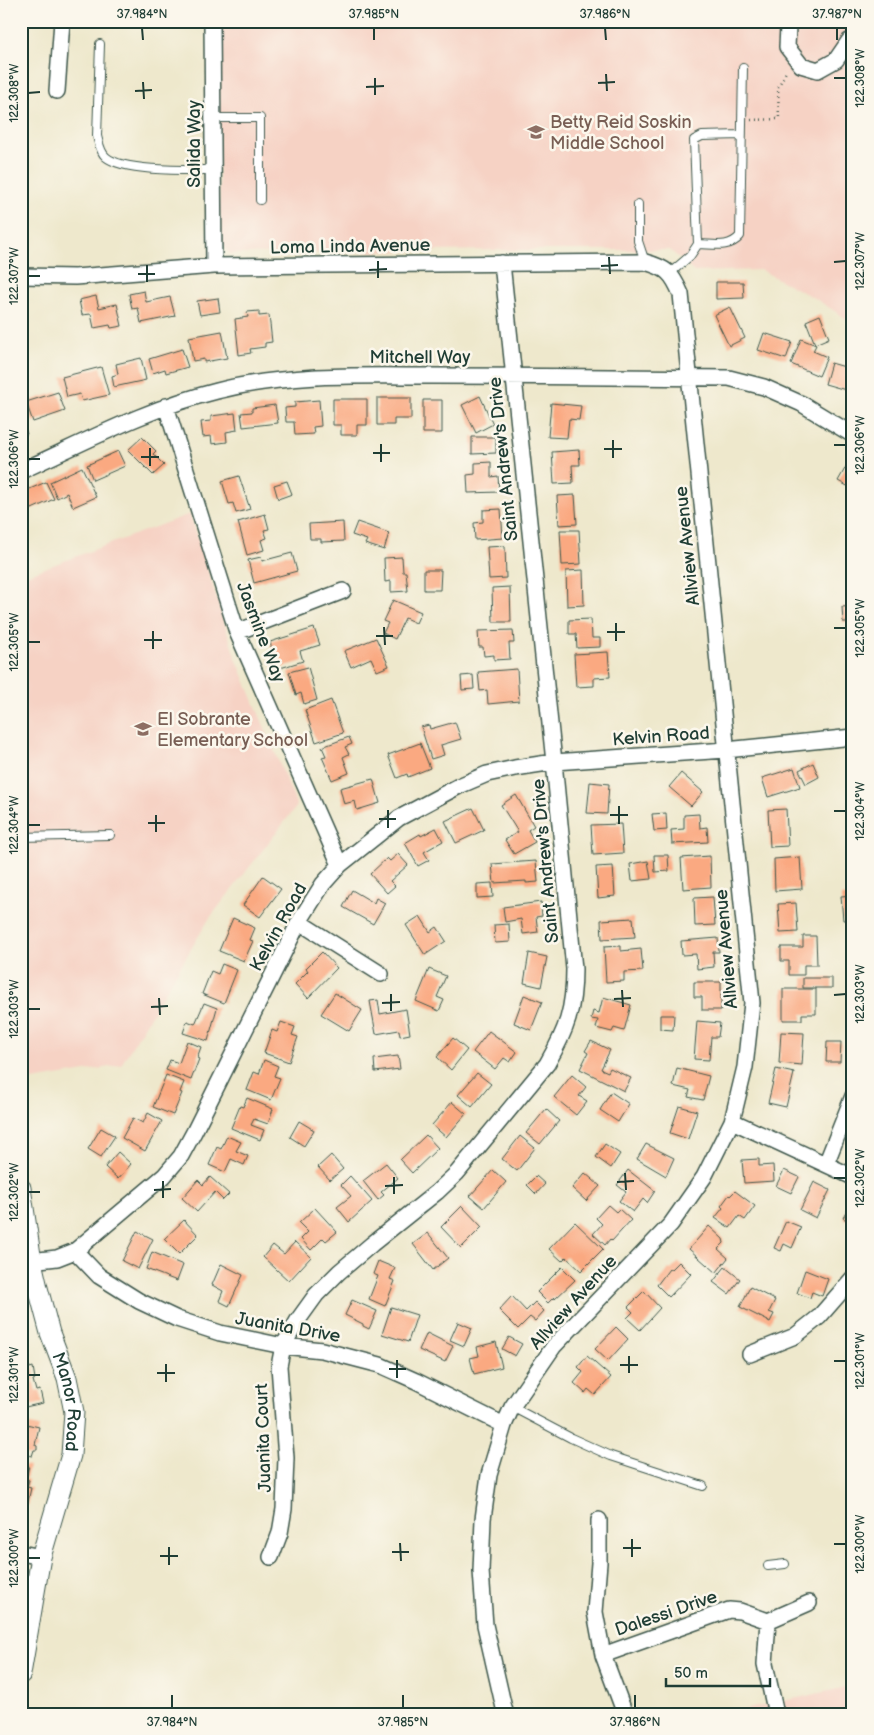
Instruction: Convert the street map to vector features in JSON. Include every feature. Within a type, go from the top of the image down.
[{"type":"street","points":[[57,92],[62,21]]},
{"type":"street","name":"Salida Way","points":[[212,21],[214,266]]},
{"type":"street","points":[[792,21],[788,26],[787,47],[801,65],[818,70],[836,60],[853,39]]},
{"type":"street","name":"Loma Linda Avenue","points":[[21,276],[74,277],[214,266],[644,262],[660,266],[672,276]]},
{"type":"street","name":"Saint Andrew's Drive","points":[[284,1346],[298,1320],[316,1295],[372,1244],[437,1192],[457,1173],[547,1064],[558,1045],[570,1017],[574,995],[574,969],[502,263]]},
{"type":"street","name":"Allview Avenue","points":[[500,1712],[485,1625],[481,1572],[483,1519],[489,1475],[504,1425],[512,1407],[554,1346],[671,1224],[704,1177],[732,1121],[745,1067],[752,1002],[681,294],[672,276]]},
{"type":"street","name":"Mitchell Way","points":[[21,471],[166,406],[218,390],[260,382],[314,376],[729,378],[764,387],[802,404],[853,435]]},
{"type":"street","name":"Jasmine Way","points":[[166,406],[237,632],[340,865]]},
{"type":"street","points":[[237,632],[343,591]]},
{"type":"street","name":"Kelvin Road","points":[[27,1262],[57,1258],[75,1251],[164,1176],[181,1156],[299,922],[323,884],[340,865],[399,818],[459,786],[487,774],[515,768],[554,762],[726,750],[853,737]]},
{"type":"street","points":[[299,922],[381,974]]},
{"type":"street","points":[[826,1164],[853,1096]]},
{"type":"street","points":[[732,1121],[853,1177]]},
{"type":"street","name":"Manor Road","points":[[21,1188],[27,1262],[67,1378],[74,1412],[72,1455],[41,1557],[21,1674]]},
{"type":"street","name":"Juanita Drive","points":[[75,1251],[99,1276],[139,1301],[177,1320],[220,1333],[284,1346],[322,1350],[380,1365],[504,1425]]},
{"type":"street","points":[[750,1354],[795,1336],[819,1318],[853,1278]]},
{"type":"street","name":"Juanita Court","points":[[271,1557],[280,1533],[284,1500],[286,1458],[279,1366],[284,1346]]},
{"type":"street","points":[[599,1520],[599,1563],[595,1612],[603,1656]]},
{"type":"street","points":[[21,1553],[41,1557]]},
{"type":"street","points":[[776,1714],[765,1664],[768,1621],[809,1603]]},
{"type":"street","name":"Dalessi Drive","points":[[625,1714],[603,1656],[729,1610],[740,1611],[768,1621]]},
{"type":"lane","points":[[100,44],[97,136],[100,148],[106,156],[118,164],[185,170],[213,170]]},
{"type":"lane","points":[[698,244],[728,245],[735,242],[740,236],[743,68]]},
{"type":"lane","points":[[213,118],[260,118],[260,200]]},
{"type":"lane","points":[[672,276],[698,244],[694,140],[702,136],[741,135]]},
{"type":"lane","points":[[638,204],[638,240],[644,262]]},
{"type":"lane","points":[[21,837],[110,835]]},
{"type":"lane","points":[[512,1407],[611,1456],[703,1486]]},
{"type":"lane","points":[[768,1566],[785,1564]]},
{"type":"path","points":[[766,119],[779,119],[778,87],[786,72],[797,60]]},
{"type":"shaded area","name":"Betty Reid Soskin Middle School","points":[[217,21],[853,21],[853,323],[816,299],[761,270],[694,272],[670,250],[502,250],[230,254],[220,243]]},
{"type":"shaded area","name":"El Sobrante Elementary School","points":[[190,514],[234,653],[297,806],[209,919],[121,1065],[21,1082],[21,577]]},
{"type":"shaded area","points":[[853,1685],[853,1714],[725,1714],[838,1689]]},
{"type":"building","points":[[716,282],[743,282],[744,298],[716,299]]},
{"type":"building","points":[[144,291],[146,302],[170,297],[175,316],[141,323],[138,308],[132,309],[129,294]]},
{"type":"building","points":[[96,296],[99,308],[117,304],[122,326],[111,328],[110,325],[94,328],[91,314],[82,315],[79,300]]},
{"type":"building","points":[[218,298],[220,312],[200,315],[197,301]]},
{"type":"building","points":[[730,307],[745,338],[729,346],[714,315]]},
{"type":"building","points":[[259,311],[259,316],[269,315],[272,342],[265,343],[265,347],[250,349],[251,353],[239,355],[235,319],[248,317],[247,312]]},
{"type":"building","points":[[21,313],[25,327],[21,328]]},
{"type":"building","points":[[820,315],[829,338],[815,344],[806,321]]},
{"type":"building","points":[[222,331],[227,358],[204,362],[204,359],[193,361],[189,337]]},
{"type":"building","points":[[764,333],[792,342],[786,359],[758,350]]},
{"type":"building","points":[[801,339],[816,345],[813,351],[827,357],[819,376],[791,364]]},
{"type":"building","points":[[182,349],[188,367],[166,373],[165,369],[153,373],[149,359]]},
{"type":"building","points":[[141,358],[146,380],[114,387],[112,376],[118,374],[116,364]]},
{"type":"building","points":[[831,363],[845,367],[847,363],[853,364],[853,392],[825,384]]},
{"type":"building","points":[[101,367],[109,395],[82,401],[80,394],[67,397],[62,377]]},
{"type":"building","points":[[58,392],[65,411],[33,422],[26,402]]},
{"type":"building","points":[[480,396],[493,424],[476,433],[462,405]]},
{"type":"building","points":[[377,398],[411,398],[411,419],[394,419],[394,425],[377,425]]},
{"type":"building","points":[[333,399],[367,399],[367,425],[357,425],[357,435],[341,435],[341,425],[333,425]]},
{"type":"building","points":[[319,400],[321,426],[313,427],[314,434],[295,435],[294,422],[286,422],[285,408],[295,407],[295,402]]},
{"type":"building","points":[[423,400],[442,400],[442,433],[423,433]]},
{"type":"building","points":[[551,403],[581,406],[579,420],[569,419],[567,438],[548,437]]},
{"type":"building","points":[[275,405],[278,423],[243,427],[241,413],[252,412],[252,408]]},
{"type":"building","points":[[235,413],[237,430],[226,432],[227,442],[212,444],[211,436],[203,437],[201,422],[211,421],[211,416]]},
{"type":"building","points":[[21,417],[27,434],[21,435]]},
{"type":"building","points":[[142,437],[156,451],[153,454],[164,465],[153,475],[128,450]]},
{"type":"building","points":[[472,437],[496,437],[496,453],[472,454]]},
{"type":"building","points":[[579,450],[580,465],[572,465],[573,483],[554,484],[552,452]]},
{"type":"building","points":[[118,451],[125,466],[93,480],[87,465]]},
{"type":"building","points":[[491,462],[491,477],[498,476],[499,492],[468,493],[467,475],[475,474],[475,463]]},
{"type":"building","points":[[847,465],[853,468],[853,489],[838,481]]},
{"type":"building","points":[[82,467],[96,497],[73,507],[67,493],[57,498],[50,482]]},
{"type":"building","points":[[239,476],[250,509],[236,513],[233,503],[229,504],[222,481]]},
{"type":"building","points":[[287,481],[292,494],[278,499],[274,485]]},
{"type":"building","points":[[46,482],[54,499],[23,513],[21,498],[27,496],[25,491]]},
{"type":"building","points":[[575,495],[577,524],[559,525],[557,496]]},
{"type":"building","points":[[501,509],[503,538],[475,540],[474,523],[483,522],[483,510]]},
{"type":"building","points":[[265,514],[269,529],[264,530],[267,538],[261,540],[264,550],[247,555],[238,522]]},
{"type":"building","points":[[343,522],[344,541],[321,542],[321,539],[310,539],[309,524]]},
{"type":"building","points":[[357,522],[389,533],[384,550],[365,544],[367,540],[352,535]]},
{"type":"building","points":[[560,530],[579,530],[581,564],[562,565]]},
{"type":"building","points":[[505,546],[506,578],[489,579],[487,547]]},
{"type":"building","points":[[292,553],[297,571],[254,583],[248,560],[261,557],[262,561]]},
{"type":"building","points":[[402,557],[403,572],[406,572],[408,591],[391,592],[391,581],[385,582],[384,558]]},
{"type":"building","points":[[424,570],[441,570],[440,590],[424,590]]},
{"type":"building","points":[[583,570],[584,605],[567,606],[566,571]]},
{"type":"building","points":[[510,587],[511,622],[493,622],[492,588]]},
{"type":"building","points":[[393,600],[421,612],[416,623],[405,618],[395,639],[383,633],[388,623],[383,621]]},
{"type":"building","points":[[853,606],[853,622],[843,622],[842,607]]},
{"type":"building","points":[[591,619],[592,638],[600,638],[600,647],[577,648],[576,634],[569,634],[569,620]]},
{"type":"building","points":[[314,628],[320,645],[300,651],[303,661],[277,669],[270,642]]},
{"type":"building","points":[[513,630],[514,643],[509,643],[510,659],[494,660],[494,655],[484,656],[483,647],[479,647],[478,631]]},
{"type":"building","points":[[376,638],[389,666],[377,671],[371,658],[351,667],[344,651]]},
{"type":"building","points":[[608,652],[610,677],[594,678],[594,686],[576,687],[574,654]]},
{"type":"building","points":[[308,667],[317,700],[304,704],[301,693],[296,695],[289,672]]},
{"type":"building","points":[[517,669],[519,701],[488,704],[487,690],[480,691],[478,672]]},
{"type":"building","points":[[473,675],[474,689],[462,690],[461,676]]},
{"type":"building","points":[[331,700],[343,733],[316,742],[305,710]]},
{"type":"building","points":[[455,722],[461,739],[441,745],[444,755],[431,759],[421,727],[429,725],[430,729]]},
{"type":"building","points":[[349,737],[352,744],[345,747],[349,754],[343,757],[349,773],[332,780],[322,757],[326,756],[322,747]]},
{"type":"building","points":[[420,743],[430,768],[408,777],[407,774],[397,778],[388,755]]},
{"type":"building","points":[[813,763],[819,777],[806,784],[799,770]]},
{"type":"building","points":[[794,768],[800,787],[768,797],[762,778]]},
{"type":"building","points":[[681,773],[703,792],[691,806],[669,787]]},
{"type":"building","points":[[373,779],[380,803],[357,810],[355,801],[344,804],[340,788]]},
{"type":"building","points":[[590,782],[609,784],[607,814],[587,813]]},
{"type":"building","points":[[516,795],[534,826],[528,830],[535,842],[514,854],[505,840],[518,832],[501,805]]},
{"type":"building","points":[[473,808],[484,830],[456,843],[445,821]]},
{"type":"building","points":[[786,809],[788,846],[770,847],[768,810]]},
{"type":"building","points":[[666,813],[667,830],[654,831],[652,814]]},
{"type":"building","points":[[699,814],[700,828],[707,827],[708,842],[672,844],[671,830],[684,829],[684,815]]},
{"type":"building","points":[[621,824],[623,853],[593,855],[591,825]]},
{"type":"building","points":[[436,828],[443,841],[424,852],[429,860],[418,866],[405,843],[420,834],[421,836]]},
{"type":"building","points":[[398,854],[408,865],[390,881],[395,886],[387,893],[370,874],[387,858],[390,861]]},
{"type":"building","points":[[654,855],[668,855],[669,871],[655,872]]},
{"type":"building","points":[[710,856],[711,887],[683,889],[681,858]]},
{"type":"building","points":[[800,857],[802,889],[775,891],[774,859]]},
{"type":"building","points":[[536,861],[538,882],[494,883],[492,864]]},
{"type":"building","points":[[648,861],[651,879],[632,881],[630,864]]},
{"type":"building","points":[[613,866],[615,896],[598,898],[596,867]]},
{"type":"building","points":[[263,876],[281,889],[260,917],[243,905]]},
{"type":"building","points":[[492,883],[493,897],[477,898],[477,884]]},
{"type":"building","points":[[352,890],[374,903],[376,898],[385,903],[373,924],[343,907]]},
{"type":"building","points":[[853,895],[853,920],[843,920],[841,896]]},
{"type":"building","points":[[713,897],[715,925],[695,926],[694,898]]},
{"type":"building","points":[[541,902],[542,916],[536,917],[538,932],[523,934],[521,919],[505,922],[503,907]]},
{"type":"building","points":[[796,903],[798,932],[780,933],[778,904]]},
{"type":"building","points":[[420,916],[430,932],[437,927],[446,941],[425,955],[406,925]]},
{"type":"building","points":[[233,918],[255,928],[250,940],[253,941],[244,961],[219,951]]},
{"type":"building","points":[[633,918],[635,937],[602,939],[601,920]]},
{"type":"building","points":[[509,924],[510,942],[495,943],[494,925]]},
{"type":"building","points":[[803,936],[816,936],[817,965],[804,965],[804,975],[789,975],[789,961],[781,961],[781,947],[803,947]]},
{"type":"building","points":[[718,938],[719,952],[713,952],[714,967],[697,969],[696,954],[682,955],[681,941]]},
{"type":"building","points":[[621,946],[621,951],[641,949],[643,971],[624,972],[624,981],[606,982],[604,947]]},
{"type":"building","points":[[322,952],[337,968],[308,998],[295,984],[308,971],[306,968]]},
{"type":"building","points":[[529,953],[547,957],[541,987],[524,983]]},
{"type":"building","points":[[222,964],[237,970],[224,1003],[202,994],[211,971],[218,974]]},
{"type":"building","points":[[429,969],[446,976],[437,997],[444,1000],[439,1011],[416,1001]]},
{"type":"building","points":[[803,978],[832,978],[832,988],[803,988]]},
{"type":"building","points":[[694,982],[721,982],[721,1010],[702,1010],[702,997],[694,997]]},
{"type":"building","points":[[783,989],[816,989],[816,1014],[802,1014],[802,1020],[783,1020]]},
{"type":"building","points":[[335,993],[362,1010],[349,1031],[321,1014]]},
{"type":"building","points":[[524,995],[542,1002],[531,1030],[514,1023]]},
{"type":"building","points":[[603,997],[631,1005],[624,1031],[614,1028],[612,1032],[596,1028],[598,1020],[591,1019],[593,1011],[599,1013]]},
{"type":"building","points":[[378,1000],[380,1014],[406,1009],[410,1034],[400,1036],[399,1030],[376,1034],[370,1001]]},
{"type":"building","points":[[204,1003],[217,1008],[208,1041],[183,1033],[187,1021],[195,1024]]},
{"type":"building","points":[[660,1015],[674,1015],[673,1030],[660,1029]]},
{"type":"building","points":[[697,1021],[720,1023],[718,1037],[711,1037],[709,1060],[694,1059]]},
{"type":"building","points":[[281,1022],[295,1027],[292,1035],[298,1037],[289,1062],[264,1053],[272,1030],[277,1032]]},
{"type":"building","points":[[489,1031],[517,1052],[510,1062],[504,1058],[495,1069],[473,1052]]},
{"type":"building","points":[[781,1032],[804,1033],[802,1065],[779,1063]]},
{"type":"building","points":[[453,1038],[467,1050],[451,1070],[437,1057]]},
{"type":"building","points":[[187,1041],[201,1047],[197,1058],[199,1059],[191,1080],[166,1070],[170,1060],[179,1063]]},
{"type":"building","points":[[591,1041],[610,1050],[601,1069],[608,1072],[610,1068],[631,1078],[624,1091],[580,1069],[588,1053],[585,1051]]},
{"type":"building","points":[[827,1042],[841,1042],[840,1062],[826,1062]]},
{"type":"building","points":[[398,1056],[400,1069],[375,1072],[374,1059]]},
{"type":"building","points":[[264,1060],[278,1066],[274,1076],[280,1078],[271,1100],[247,1090],[254,1072],[259,1074]]},
{"type":"building","points":[[677,1068],[709,1076],[703,1100],[688,1097],[690,1090],[673,1086]]},
{"type":"building","points":[[776,1069],[794,1073],[786,1107],[768,1103]]},
{"type":"building","points":[[477,1073],[491,1084],[472,1107],[458,1095]]},
{"type":"building","points":[[166,1075],[184,1082],[180,1092],[182,1093],[173,1115],[153,1107]]},
{"type":"building","points":[[572,1075],[586,1087],[579,1096],[587,1101],[576,1115],[554,1097]]},
{"type":"building","points":[[611,1092],[629,1104],[618,1122],[600,1110]]},
{"type":"building","points":[[247,1098],[273,1109],[268,1124],[254,1119],[251,1125],[264,1130],[260,1140],[231,1128],[240,1106],[243,1107]]},
{"type":"building","points":[[452,1102],[466,1114],[446,1137],[432,1125]]},
{"type":"building","points":[[679,1106],[697,1111],[688,1139],[670,1133]]},
{"type":"building","points":[[546,1109],[559,1121],[540,1144],[526,1133]]},
{"type":"building","points":[[148,1113],[162,1121],[145,1151],[122,1138],[133,1118],[143,1123]]},
{"type":"building","points":[[299,1121],[314,1130],[304,1146],[290,1137]]},
{"type":"building","points":[[101,1128],[115,1136],[101,1157],[88,1149]]},
{"type":"building","points":[[426,1135],[438,1148],[412,1173],[400,1160]]},
{"type":"building","points":[[227,1136],[241,1142],[236,1151],[248,1156],[244,1165],[231,1159],[225,1172],[209,1165],[217,1147],[221,1149]]},
{"type":"building","points":[[520,1136],[535,1148],[517,1171],[502,1159]]},
{"type":"building","points":[[605,1144],[620,1154],[611,1168],[596,1157]]},
{"type":"building","points":[[646,1144],[674,1158],[666,1176],[637,1159]]},
{"type":"building","points":[[118,1152],[131,1164],[118,1179],[105,1167]]},
{"type":"building","points":[[331,1155],[343,1169],[330,1180],[318,1167]]},
{"type":"building","points":[[759,1159],[759,1166],[773,1165],[774,1181],[744,1183],[742,1160]]},
{"type":"building","points":[[386,1163],[398,1178],[381,1192],[384,1195],[378,1200],[363,1181]]},
{"type":"building","points":[[493,1170],[506,1182],[484,1208],[470,1196]]},
{"type":"building","points":[[628,1170],[655,1191],[647,1203],[643,1199],[633,1212],[619,1201],[626,1192],[617,1185]]},
{"type":"building","points":[[784,1170],[799,1177],[791,1193],[776,1186]]},
{"type":"building","points":[[585,1173],[600,1186],[586,1201],[572,1188]]},
{"type":"building","points":[[350,1176],[372,1201],[349,1222],[337,1207],[351,1196],[341,1185]]},
{"type":"building","points":[[536,1176],[545,1184],[536,1194],[527,1185]]},
{"type":"building","points":[[210,1177],[229,1194],[223,1200],[215,1192],[197,1212],[182,1198],[198,1180],[203,1185]]},
{"type":"building","points":[[814,1182],[830,1190],[816,1218],[800,1210]]},
{"type":"building","points":[[735,1191],[755,1206],[745,1220],[739,1216],[730,1228],[715,1218],[723,1208],[721,1206],[729,1195]]},
{"type":"building","points":[[851,1203],[853,1204],[853,1223],[843,1218]]},
{"type":"building","points":[[608,1205],[616,1212],[619,1209],[631,1220],[612,1241],[610,1239],[605,1245],[593,1234],[602,1224],[596,1218]]},
{"type":"building","points":[[462,1206],[482,1227],[461,1248],[441,1227]]},
{"type":"building","points":[[315,1208],[337,1232],[326,1241],[323,1238],[311,1250],[301,1239],[308,1232],[299,1223]]},
{"type":"building","points":[[184,1220],[198,1235],[179,1254],[164,1239]]},
{"type":"building","points":[[786,1221],[801,1227],[792,1248],[784,1244],[781,1251],[774,1248]]},
{"type":"building","points":[[575,1222],[603,1249],[581,1271],[566,1257],[562,1261],[549,1249]]},
{"type":"building","points":[[709,1226],[723,1239],[724,1243],[718,1249],[728,1258],[716,1273],[689,1249]]},
{"type":"building","points":[[137,1231],[153,1239],[138,1269],[122,1261]]},
{"type":"building","points":[[428,1233],[448,1258],[433,1270],[413,1244]]},
{"type":"building","points":[[295,1242],[311,1257],[289,1281],[263,1257],[273,1245],[284,1254]]},
{"type":"building","points":[[152,1252],[183,1265],[177,1281],[146,1269]]},
{"type":"building","points":[[378,1261],[395,1268],[390,1279],[395,1281],[385,1306],[369,1299],[378,1276],[373,1274]]},
{"type":"building","points":[[679,1262],[691,1274],[669,1297],[657,1285],[669,1269],[671,1270]]},
{"type":"building","points":[[221,1264],[243,1275],[229,1306],[219,1301],[223,1291],[212,1285]]},
{"type":"building","points":[[562,1267],[575,1280],[548,1303],[537,1292]]},
{"type":"building","points":[[725,1267],[740,1279],[729,1294],[713,1282]]},
{"type":"building","points":[[805,1270],[828,1279],[822,1296],[812,1292],[810,1298],[797,1293]]},
{"type":"building","points":[[750,1287],[775,1300],[769,1312],[774,1314],[770,1322],[740,1307]]},
{"type":"building","points":[[644,1291],[660,1308],[640,1330],[627,1318],[633,1312],[628,1307]]},
{"type":"building","points":[[512,1296],[526,1311],[535,1302],[544,1311],[535,1321],[530,1317],[518,1329],[499,1310]]},
{"type":"building","points":[[352,1300],[377,1311],[369,1329],[345,1315]]},
{"type":"building","points":[[391,1307],[417,1315],[408,1342],[382,1334]]},
{"type":"building","points":[[458,1322],[472,1328],[464,1346],[450,1340]]},
{"type":"building","points":[[616,1327],[628,1339],[608,1361],[595,1349]]},
{"type":"building","points":[[427,1333],[453,1346],[445,1362],[419,1350]]},
{"type":"building","points":[[509,1337],[522,1344],[515,1356],[502,1349]]},
{"type":"building","points":[[496,1342],[502,1367],[474,1374],[470,1358],[479,1356],[477,1347]]},
{"type":"building","points":[[24,1351],[27,1363],[21,1365],[21,1352]]},
{"type":"building","points":[[587,1356],[611,1377],[595,1395],[588,1389],[585,1393],[574,1383],[583,1372],[578,1367]]},
{"type":"building","points":[[26,1366],[33,1367],[35,1379],[33,1380],[36,1391],[40,1390],[43,1403],[21,1408],[21,1371],[26,1369]]},
{"type":"building","points":[[22,1423],[39,1427],[35,1445],[37,1450],[34,1450],[32,1456],[21,1454]]},
{"type":"building","points":[[21,1465],[29,1466],[26,1479],[29,1480],[27,1487],[31,1488],[27,1506],[21,1505]]},
{"type":"place","name":"Betty Reid Soskin Middle School","points":[[536,132]]},
{"type":"place","name":"El Sobrante Elementary School","points":[[143,729]]}]
